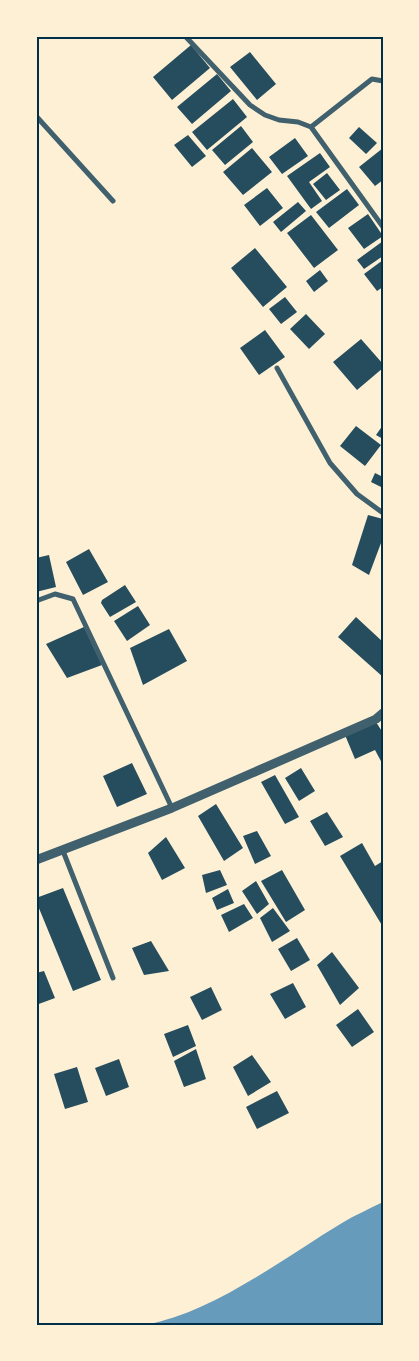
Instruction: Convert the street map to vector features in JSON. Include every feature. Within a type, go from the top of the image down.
[{"type":"street","points":[[185,36],[250,105],[265,115],[279,120],[298,122],[311,127],[383,227]]},
{"type":"street","points":[[311,127],[372,79],[383,81]]},
{"type":"street","points":[[36,116],[113,201]]},
{"type":"street","points":[[277,368],[330,463],[357,494],[383,512]]},
{"type":"street","points":[[36,601],[54,594],[73,599],[172,808]]},
{"type":"street","points":[[36,860],[64,851],[172,808],[376,719],[383,713]]},
{"type":"street","points":[[64,851],[113,978]]},
{"type":"water","points":[[383,1202],[383,1325],[146,1325],[172,1318],[223,1296],[347,1220]]},
{"type":"building","points":[[191,45],[210,68],[172,100],[153,77]]},
{"type":"building","points":[[250,52],[276,84],[257,100],[230,67]]},
{"type":"building","points":[[217,74],[231,91],[192,124],[177,107]]},
{"type":"building","points":[[233,99],[247,117],[207,150],[192,132]]},
{"type":"building","points":[[241,126],[253,142],[225,165],[212,150]]},
{"type":"building","points":[[359,127],[377,143],[366,154],[349,138]]},
{"type":"building","points":[[188,135],[206,156],[192,167],[174,145]]},
{"type":"building","points":[[295,138],[308,156],[282,174],[269,157]]},
{"type":"building","points":[[252,148],[272,172],[243,195],[223,172]]},
{"type":"building","points":[[383,148],[383,180],[375,186],[359,167]]},
{"type":"building","points":[[320,153],[330,167],[309,182],[322,201],[311,209],[287,176]]},
{"type":"building","points":[[327,173],[340,190],[326,200],[313,184]]},
{"type":"building","points":[[267,188],[283,208],[260,226],[244,205]]},
{"type":"building","points":[[347,189],[359,205],[329,228],[316,212]]},
{"type":"building","points":[[298,202],[306,211],[281,232],[273,222]]},
{"type":"building","points":[[368,214],[383,236],[364,249],[348,228]]},
{"type":"building","points":[[311,215],[338,250],[314,268],[287,233]]},
{"type":"building","points":[[383,241],[383,256],[364,269],[357,260]]},
{"type":"building","points":[[255,248],[287,287],[263,307],[231,268]]},
{"type":"building","points":[[383,260],[383,287],[377,291],[364,274]]},
{"type":"building","points":[[320,270],[328,281],[314,292],[306,281]]},
{"type":"building","points":[[285,297],[297,312],[281,324],[269,309]]},
{"type":"building","points":[[306,314],[325,334],[309,349],[290,329]]},
{"type":"building","points":[[265,330],[285,357],[259,375],[240,348]]},
{"type":"building","points":[[361,339],[383,364],[383,368],[357,390],[333,362]]},
{"type":"building","points":[[383,425],[383,439],[376,435]]},
{"type":"building","points":[[356,426],[381,445],[365,466],[340,446]]},
{"type":"building","points":[[375,473],[383,477],[383,488],[371,482]]},
{"type":"building","points":[[368,515],[383,519],[383,543],[381,543],[369,575],[352,565]]},
{"type":"building","points":[[89,549],[108,582],[83,595],[66,562]]},
{"type":"building","points":[[49,555],[56,587],[36,592],[36,558]]},
{"type":"building","points":[[125,585],[136,602],[110,617],[101,603],[102,600]]},
{"type":"building","points":[[138,606],[150,625],[127,641],[114,621]]},
{"type":"building","points":[[356,617],[383,642],[383,677],[338,637]]},
{"type":"building","points":[[84,627],[102,665],[67,678],[46,644]]},
{"type":"building","points":[[169,629],[187,661],[143,685],[130,648]]},
{"type":"building","points":[[376,722],[383,733],[383,765],[375,750],[355,759],[345,735]]},
{"type":"building","points":[[132,763],[147,794],[117,807],[103,776]]},
{"type":"building","points":[[301,768],[315,791],[299,801],[285,778]]},
{"type":"building","points":[[275,775],[299,817],[285,824],[261,782]]},
{"type":"building","points":[[216,804],[243,848],[224,861],[198,816]]},
{"type":"building","points":[[327,812],[343,837],[325,846],[310,821]]},
{"type":"building","points":[[257,831],[271,856],[255,864],[243,836]]},
{"type":"building","points":[[166,837],[185,868],[162,880],[148,853]]},
{"type":"building","points":[[362,843],[375,866],[383,861],[383,927],[340,856]]},
{"type":"building","points":[[220,870],[227,885],[206,893],[202,875]]},
{"type":"building","points":[[282,870],[305,910],[286,922],[261,881]]},
{"type":"building","points":[[256,881],[269,904],[257,914],[242,891]]},
{"type":"building","points":[[63,888],[101,980],[73,991],[36,901],[36,898]]},
{"type":"building","points":[[228,889],[234,903],[217,910],[212,898]]},
{"type":"building","points":[[244,904],[253,918],[229,932],[221,915]]},
{"type":"building","points":[[273,908],[290,931],[272,942],[260,918]]},
{"type":"building","points":[[297,938],[310,960],[291,971],[278,949]]},
{"type":"building","points":[[151,941],[169,971],[144,975],[132,948]]},
{"type":"building","points":[[332,952],[359,988],[340,1005],[317,965]]},
{"type":"building","points":[[44,971],[55,998],[36,1005],[36,973]]},
{"type":"building","points":[[293,983],[306,1007],[285,1019],[270,994]]},
{"type":"building","points":[[211,987],[222,1010],[202,1020],[190,997]]},
{"type":"building","points":[[358,1009],[374,1032],[352,1047],[336,1025]]},
{"type":"building","points":[[188,1025],[196,1046],[173,1057],[164,1034]]},
{"type":"building","points":[[196,1049],[206,1079],[184,1087],[174,1061]]},
{"type":"building","points":[[252,1055],[271,1082],[248,1096],[233,1067]]},
{"type":"building","points":[[119,1059],[129,1087],[106,1096],[95,1068]]},
{"type":"building","points":[[77,1067],[88,1102],[65,1109],[54,1074]]},
{"type":"building","points":[[277,1091],[289,1113],[257,1129],[246,1107]]}]
